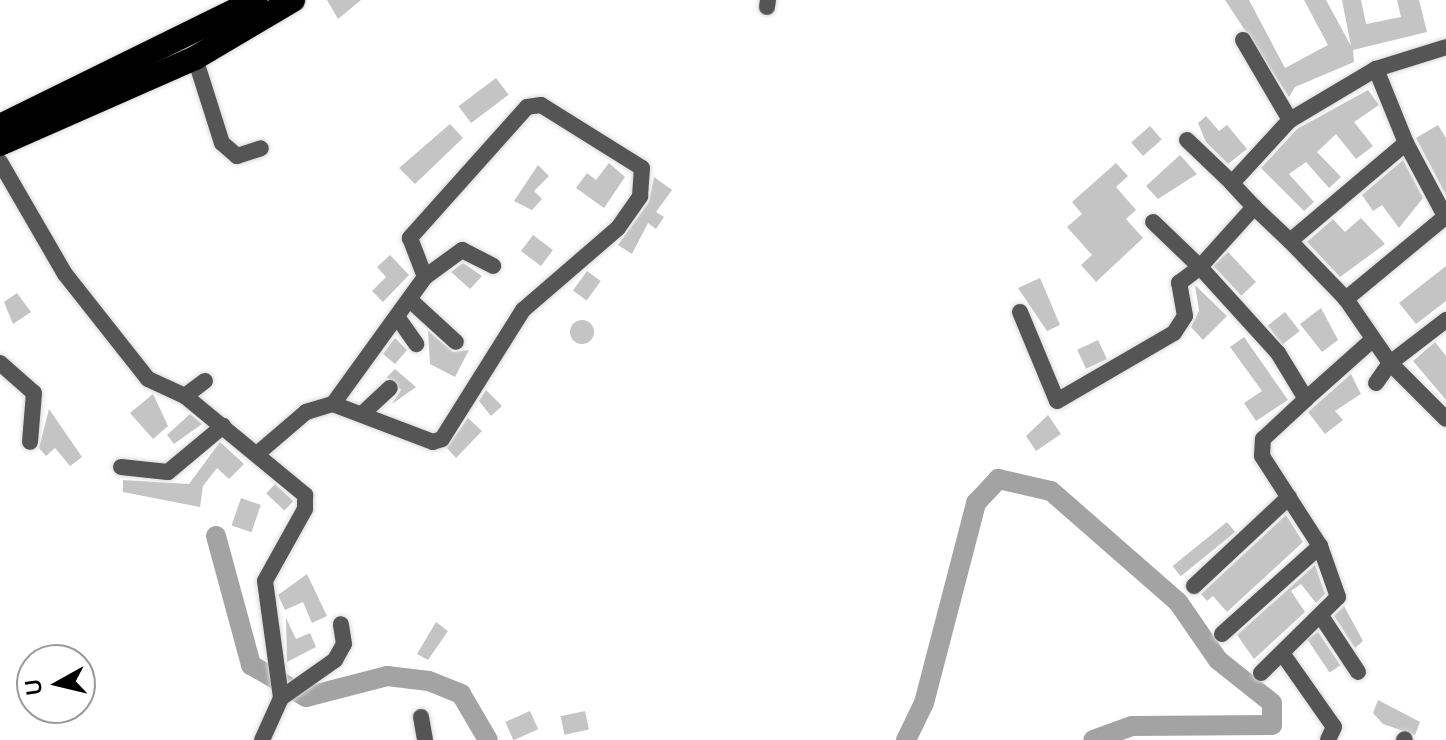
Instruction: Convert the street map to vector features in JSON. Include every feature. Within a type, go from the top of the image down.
[{"type":"highway","points":[[0,126],[256,0]]},
{"type":"highway","points":[[0,144],[195,58],[293,0]]},
{"type":"street","points":[[1243,40],[1290,120]]},
{"type":"street","points":[[1232,183],[1290,120],[1376,69],[1446,47]]},
{"type":"street","points":[[195,58],[222,143],[237,156],[261,148]]},
{"type":"street","points":[[1346,299],[1446,218],[1406,143],[1376,69]]},
{"type":"street","points":[[257,454],[306,412],[333,404],[433,442],[442,439],[523,310],[618,228],[640,196],[642,168],[531,104],[410,238],[425,277]]},
{"type":"street","points":[[1187,140],[1346,299],[1371,341],[1446,419]]},
{"type":"street","points":[[1290,241],[1406,143]]},
{"type":"street","points":[[0,162],[37,231],[108,332],[154,385],[185,396],[301,489],[306,502],[265,581],[284,693],[262,740]]},
{"type":"street","points":[[1020,312],[1047,386],[1062,402],[1180,327],[1179,283],[1200,267],[1254,207]]},
{"type":"street","points":[[1153,222],[1262,333],[1306,399]]},
{"type":"street","points":[[333,404],[425,277],[462,250],[493,266]]},
{"type":"street","points":[[410,300],[456,342]]},
{"type":"street","points":[[398,318],[416,344]]},
{"type":"street","points":[[1376,383],[1390,363],[1446,320]]},
{"type":"street","points":[[1261,673],[1321,616],[1339,588],[1320,546],[1261,446],[1306,399],[1371,341]]},
{"type":"street","points":[[0,363],[34,393],[30,442]]},
{"type":"street","points":[[185,396],[205,381]]},
{"type":"street","points":[[362,414],[390,388]]},
{"type":"street","points":[[121,467],[168,472],[223,426]]},
{"type":"street","points":[[1194,586],[1289,497]]},
{"type":"street","points":[[1222,634],[1320,546]]},
{"type":"street","points":[[1321,616],[1358,672]]},
{"type":"street","points":[[284,693],[314,679],[344,644],[341,624]]},
{"type":"street","points":[[1282,653],[1334,727],[1328,740]]},
{"type":"street","points":[[421,717],[425,740]]},
{"type":"building","points":[[327,0],[361,0],[338,19]]},
{"type":"building","points":[[1225,0],[1249,0],[1285,68],[1328,45],[1304,0],[1326,0],[1351,46],[1342,0],[1361,0],[1366,24],[1401,17],[1397,0],[1419,0],[1427,32],[1353,50],[1354,62],[1295,87],[1289,97]]},
{"type":"building","points":[[496,78],[509,95],[471,123],[458,106]]},
{"type":"building","points":[[1368,90],[1379,105],[1354,122],[1373,146],[1356,159],[1336,134],[1317,152],[1341,177],[1329,188],[1306,162],[1289,174],[1314,202],[1304,211],[1261,168],[1297,129]]},
{"type":"building","points":[[1206,116],[1219,131],[1227,125],[1247,149],[1228,164],[1206,142],[1198,123]]},
{"type":"building","points":[[450,124],[463,138],[415,184],[399,168]]},
{"type":"building","points":[[1438,125],[1446,138],[1446,195],[1416,138]]},
{"type":"building","points":[[1150,126],[1162,140],[1143,156],[1131,142]]},
{"type":"building","points":[[1180,155],[1197,174],[1158,199],[1146,186]]},
{"type":"building","points":[[1403,160],[1423,198],[1399,228],[1382,205],[1373,211],[1362,195]]},
{"type":"building","points":[[609,163],[625,177],[604,208],[576,188],[587,173],[596,180]]},
{"type":"building","points":[[1116,163],[1128,176],[1116,187],[1136,210],[1126,219],[1143,238],[1096,282],[1081,265],[1092,255],[1067,227],[1082,214],[1072,202]]},
{"type":"building","points":[[538,165],[549,176],[534,191],[542,199],[532,210],[514,201]]},
{"type":"building","points":[[654,177],[672,190],[656,212],[664,217],[656,229],[648,223],[632,254],[618,245],[649,202]]},
{"type":"building","points":[[1361,218],[1385,244],[1340,277],[1307,242],[1333,219],[1345,232]]},
{"type":"building","points":[[533,235],[553,250],[541,266],[521,251]]},
{"type":"building","points":[[1228,252],[1256,282],[1241,296],[1213,266]]},
{"type":"building","points":[[390,255],[409,275],[383,302],[372,291],[386,277],[377,267]]},
{"type":"building","points":[[463,263],[482,276],[470,289],[451,272]]},
{"type":"building","points":[[1446,266],[1446,301],[1416,324],[1399,303]]},
{"type":"building","points":[[587,271],[601,281],[587,300],[573,290]]},
{"type":"building","points":[[1040,278],[1060,325],[1047,331],[1018,288]]},
{"type":"building","points":[[1195,285],[1227,316],[1203,340],[1191,327],[1199,311]]},
{"type":"building","points":[[17,293],[31,312],[13,324],[4,302]]},
{"type":"building","points":[[1321,308],[1338,340],[1322,352],[1300,324]]},
{"type":"building","points":[[1285,312],[1300,331],[1282,344],[1268,326]]},
{"type":"building","points":[[582,320],[590,324],[594,332],[590,340],[582,344],[574,340],[570,332],[574,324]]},
{"type":"building","points":[[428,331],[453,352],[469,350],[455,377],[430,364]]},
{"type":"building","points":[[1244,337],[1288,400],[1256,421],[1244,403],[1262,391],[1230,347]]},
{"type":"building","points":[[395,338],[407,350],[395,364],[383,354]]},
{"type":"building","points":[[1098,340],[1107,359],[1086,369],[1077,350]]},
{"type":"building","points":[[1435,342],[1446,356],[1446,400],[1413,361]]},
{"type":"building","points":[[395,369],[416,387],[392,404],[401,390],[387,377]]},
{"type":"building","points":[[1351,374],[1361,394],[1335,411],[1343,420],[1325,434],[1308,412]]},
{"type":"building","points":[[486,390],[502,406],[491,416],[479,401]]},
{"type":"building","points":[[153,394],[168,426],[153,439],[130,413]]},
{"type":"building","points":[[49,409],[82,457],[70,466],[55,448],[46,456],[39,448]]},
{"type":"building","points":[[190,414],[202,424],[174,444],[167,435]]},
{"type":"building","points":[[1048,415],[1061,434],[1036,451],[1026,436]]},
{"type":"building","points":[[468,418],[482,431],[456,458],[447,448]]},
{"type":"building","points":[[220,442],[244,464],[229,479],[217,468],[203,486],[200,507],[123,492],[123,480],[189,484]]},
{"type":"building","points":[[275,484],[293,501],[284,511],[266,494]]},
{"type":"building","points":[[241,498],[261,505],[251,532],[232,525]]},
{"type":"building","points":[[1286,515],[1303,542],[1227,612],[1213,596],[1207,601],[1201,594]]},
{"type":"building","points":[[1227,522],[1235,532],[1181,576],[1173,566]]},
{"type":"building","points":[[1315,565],[1325,594],[1316,603],[1301,584],[1291,591],[1305,612],[1254,659],[1237,635]]},
{"type":"building","points":[[307,574],[327,616],[312,623],[303,602],[285,610],[278,595]]},
{"type":"building","points":[[1344,606],[1363,641],[1355,648],[1334,616]]},
{"type":"building","points":[[286,618],[296,639],[310,633],[316,647],[287,662]]},
{"type":"building","points":[[436,622],[448,631],[428,660],[417,654]]},
{"type":"building","points":[[1318,632],[1340,665],[1330,672],[1307,639]]},
{"type":"building","points":[[1378,700],[1420,722],[1415,735],[1383,724],[1373,713]]},
{"type":"building","points":[[530,711],[538,729],[513,740],[505,722]]},
{"type":"building","points":[[585,711],[589,730],[564,735],[561,716]]},
{"type":"waterway","points":[[906,740],[924,703],[976,503],[998,479],[1051,491],[1178,602],[1218,660],[1272,703],[1272,725],[1132,726],[1093,740]]},
{"type":"waterway","points":[[216,536],[251,665],[306,697],[387,676],[429,681],[461,694],[488,740]]}]
